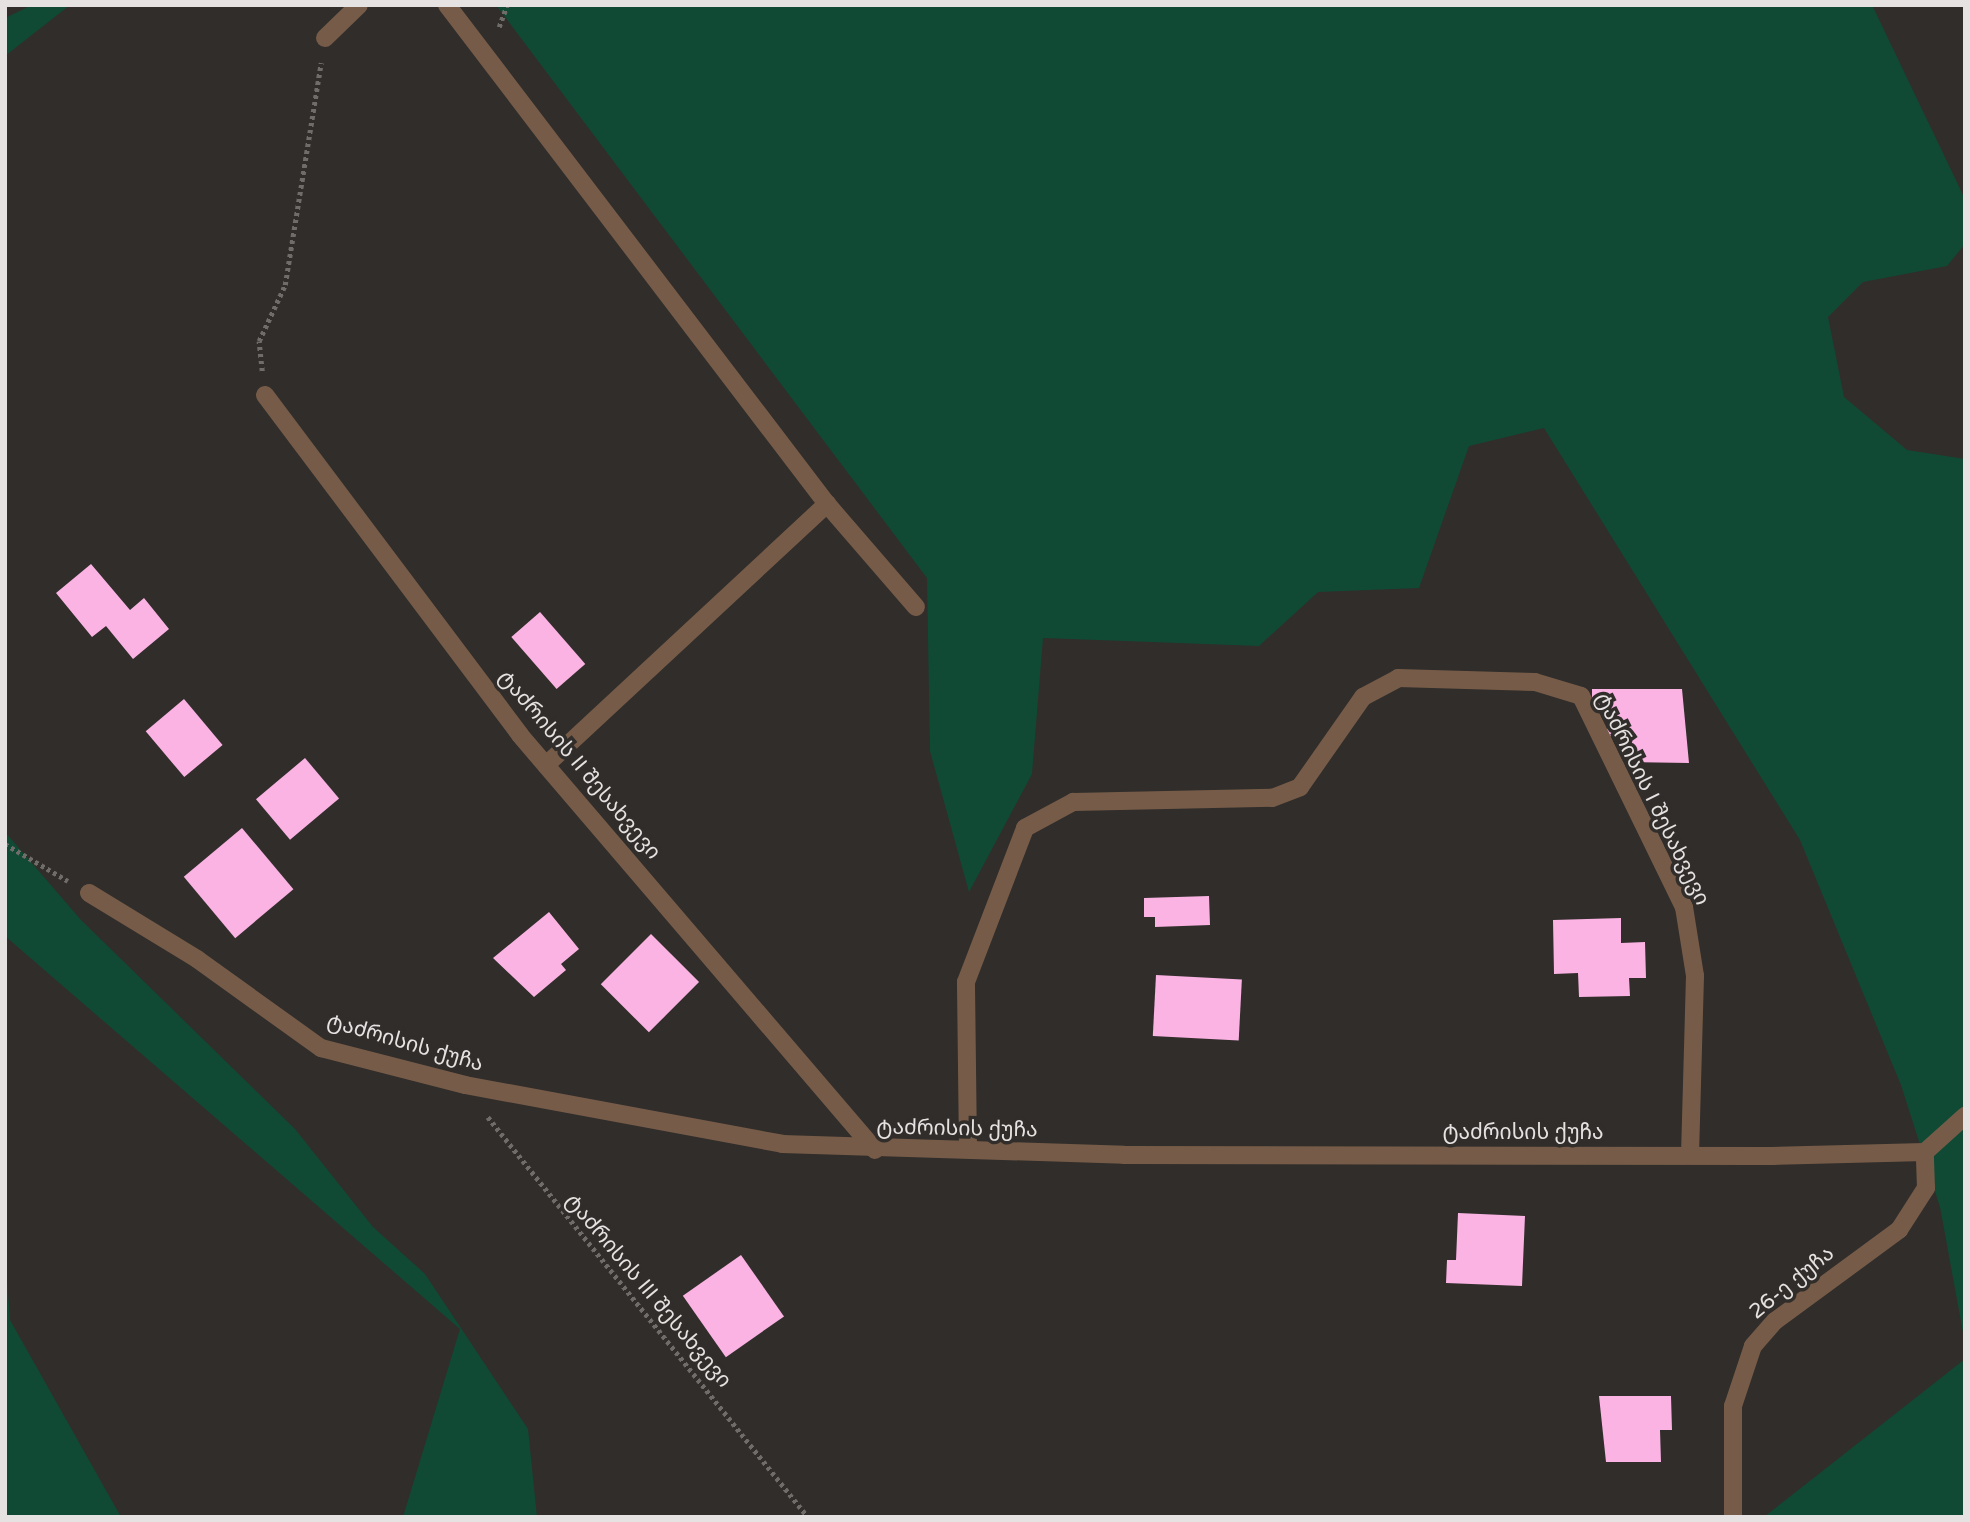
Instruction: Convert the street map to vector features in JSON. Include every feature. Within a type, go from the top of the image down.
[{"type":"street","points":[[325,38],[359,5]]},
{"type":"street","points":[[447,5],[827,504],[916,607]]},
{"type":"street","name":"ტაძრისის II შესახვევი","points":[[265,395],[546,765],[875,1150]]},
{"type":"street","points":[[546,765],[827,504]]},
{"type":"street","name":"ტაძრისის I შესახვევი","points":[[968,1149],[966,982],[1025,828],[1073,802],[1272,798],[1300,787],[1363,697],[1398,678],[1535,682],[1581,696],[1684,907],[1695,976],[1690,1154]]},
{"type":"street","name":"ტაძრისის ქუჩა","points":[[89,893],[197,959],[321,1048],[465,1085],[782,1144],[875,1150],[968,1149],[1124,1155],[1925,1152]]},
{"type":"street","points":[[1925,1152],[1965,1116]]},
{"type":"street","name":"26-ე ქუჩა","points":[[1733,1517],[1733,1406],[1753,1346],[1775,1321],[1899,1230],[1926,1188],[1925,1152]]},
{"type":"path","points":[[265,395],[259,341],[285,285],[325,38]]},
{"type":"path","points":[[5,844],[89,893]]},
{"type":"path","name":"ტაძრისის III შესახვევი","points":[[465,1085],[808,1517]]},
{"type":"green space","points":[[32,5],[70,5],[5,56],[5,18]]},
{"type":"green space","points":[[496,5],[1872,5],[1965,199],[1965,244],[1947,266],[1863,282],[1828,317],[1844,397],[1907,450],[1965,459],[1965,1343],[1940,1207],[1901,1085],[1800,840],[1544,428],[1469,446],[1419,588],[1318,592],[1259,646],[1043,638],[1032,774],[969,892],[930,751],[927,578]]},
{"type":"green space","points":[[5,832],[81,920],[295,1129],[373,1227],[425,1274],[528,1429],[537,1517],[403,1517],[460,1329],[5,936]]},
{"type":"green space","points":[[5,1253],[10,1320],[121,1517],[5,1517]]},
{"type":"green space","points":[[1965,1359],[1965,1517],[1764,1517]]},
{"type":"building","points":[[91,564],[130,610],[144,598],[169,629],[133,659],[106,626],[92,637],[56,593]]},
{"type":"building","points":[[540,612],[585,664],[557,689],[511,637]]},
{"type":"building","points":[[1592,689],[1682,689],[1689,763],[1626,762],[1626,737],[1607,736],[1607,709],[1592,709]]},
{"type":"building","points":[[184,699],[223,745],[184,777],[146,731]]},
{"type":"building","points":[[305,758],[339,799],[290,840],[256,799]]},
{"type":"building","points":[[242,828],[293,889],[235,938],[184,877]]},
{"type":"building","points":[[1209,896],[1210,925],[1155,927],[1155,917],[1144,917],[1144,898]]},
{"type":"building","points":[[549,912],[579,949],[561,964],[566,970],[534,997],[493,958]]},
{"type":"building","points":[[1621,918],[1621,943],[1645,942],[1646,978],[1629,978],[1630,996],[1579,997],[1578,973],[1554,974],[1553,920]]},
{"type":"building","points":[[651,934],[699,982],[649,1032],[601,984]]},
{"type":"building","points":[[1156,975],[1242,980],[1239,1040],[1153,1036]]},
{"type":"building","points":[[1458,1213],[1525,1216],[1522,1286],[1446,1283],[1447,1260],[1456,1260]]},
{"type":"building","points":[[741,1255],[784,1316],[726,1357],[683,1296]]},
{"type":"building","points":[[1599,1396],[1671,1396],[1672,1430],[1660,1430],[1661,1462],[1606,1462]]}]
